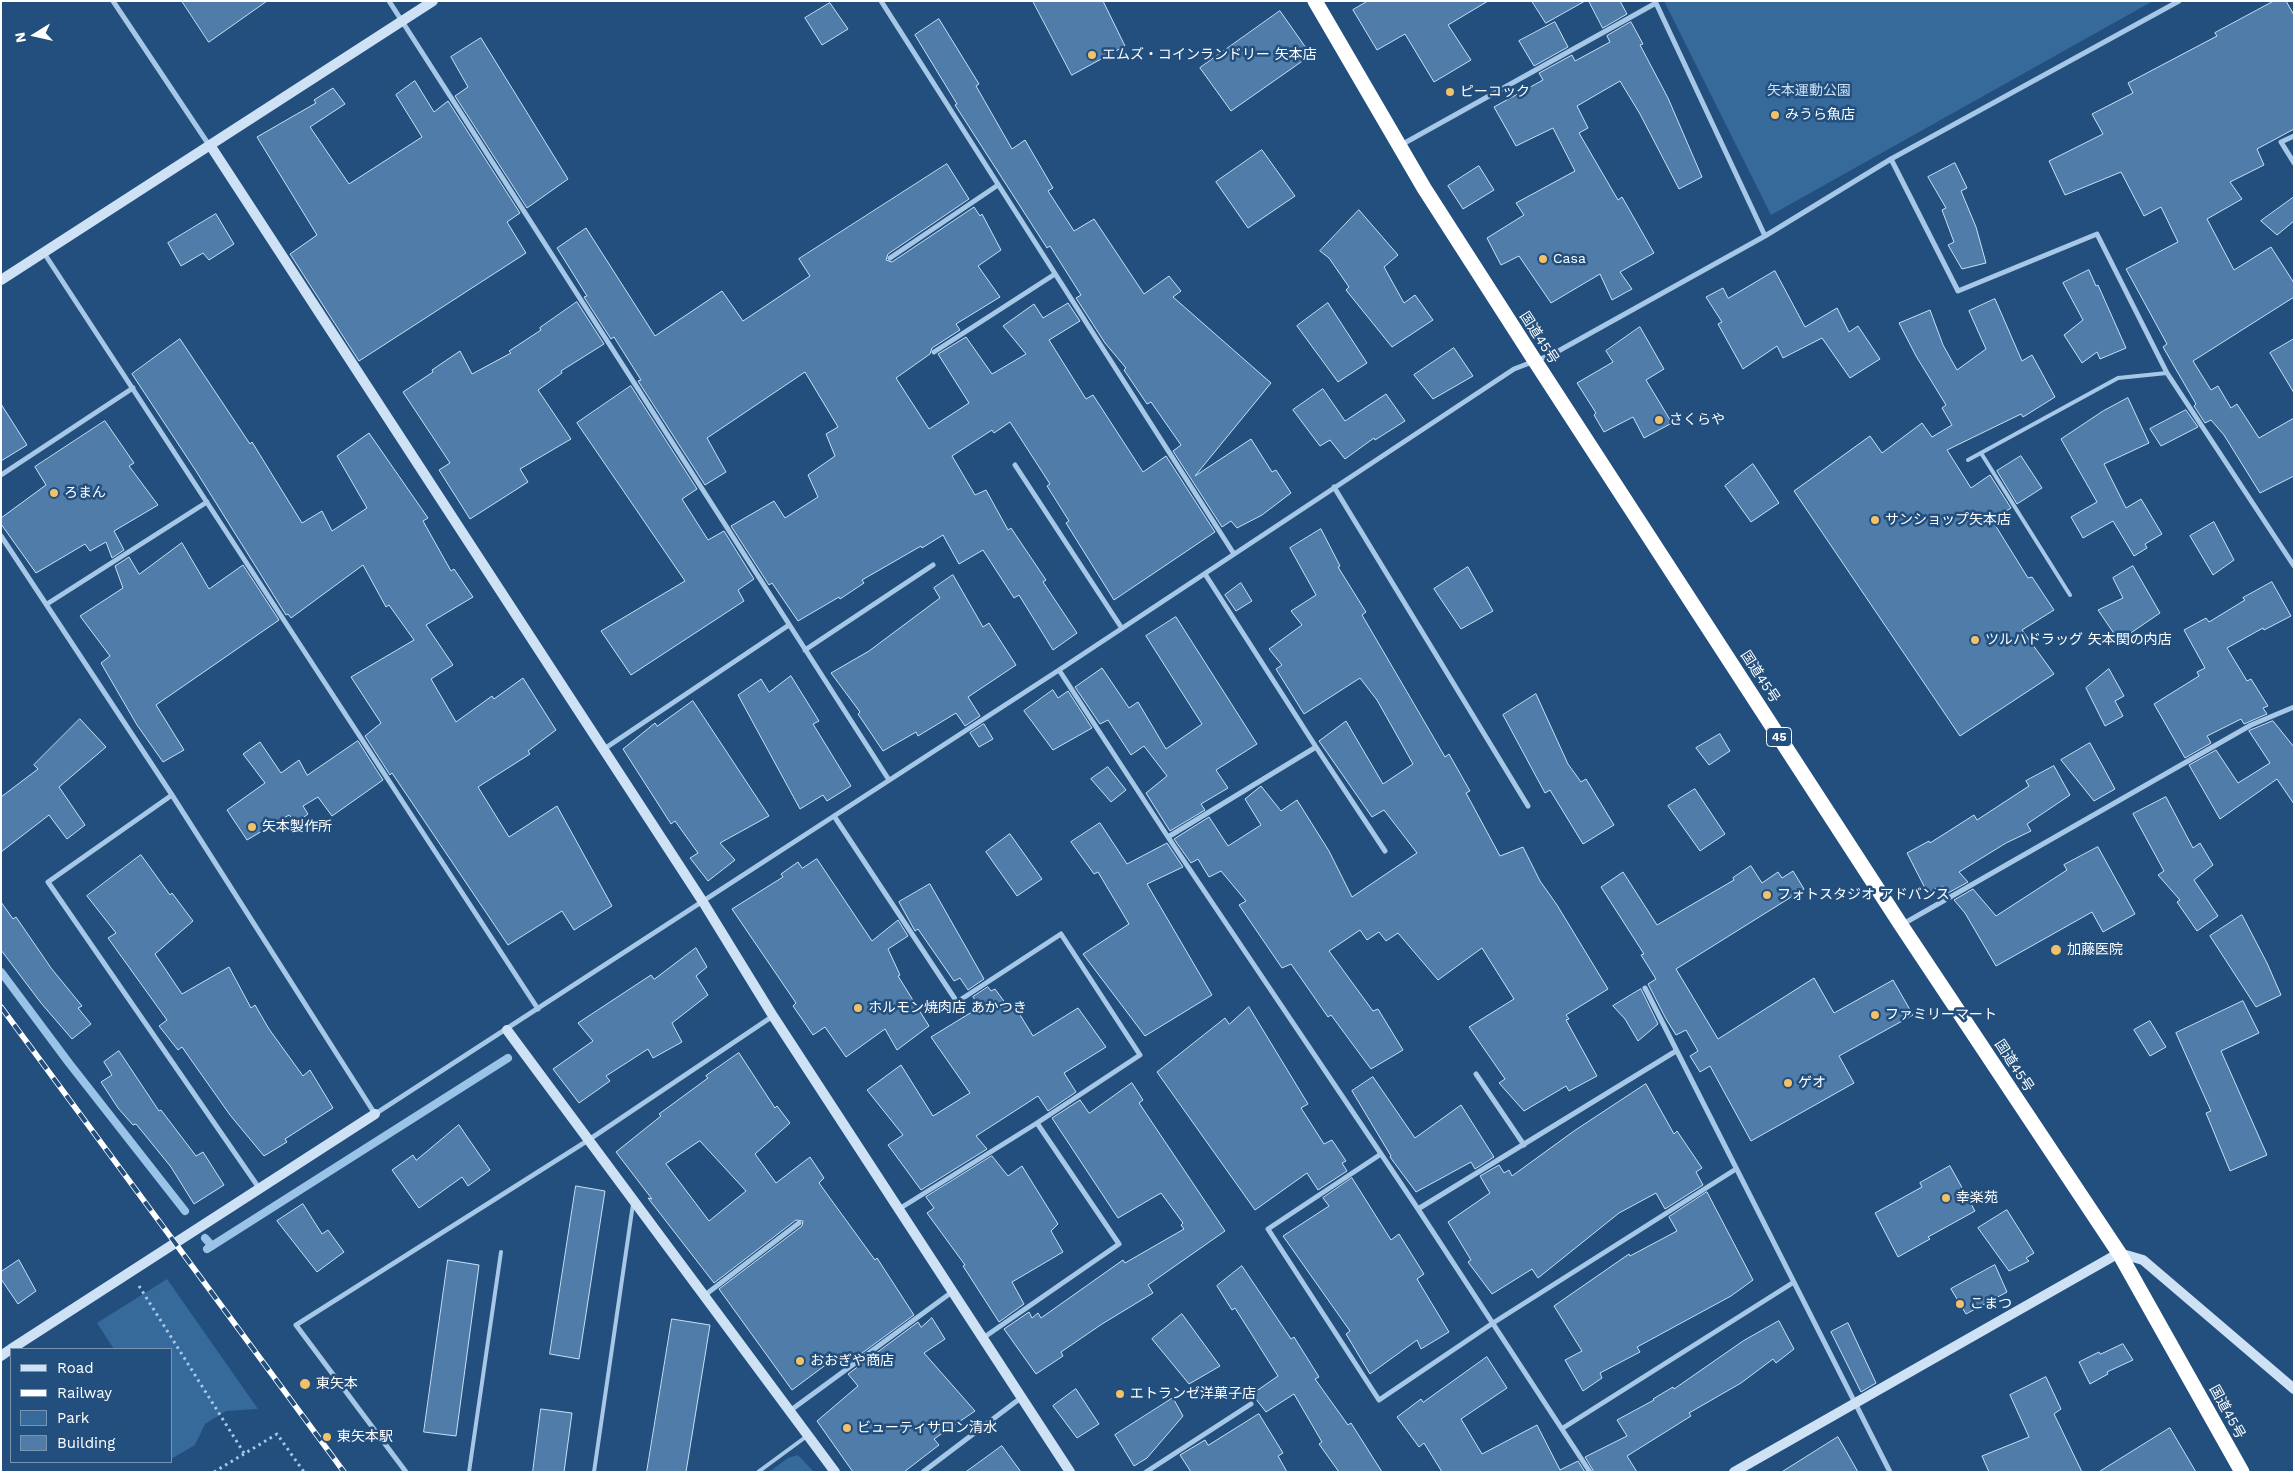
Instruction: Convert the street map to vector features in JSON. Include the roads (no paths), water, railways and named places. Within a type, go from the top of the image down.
[{"type":"highway","name":"国道45号","points":[[1315,1],[1399,146],[1535,361],[1901,925],[2118,1253],[2242,1472]]},
{"type":"street","points":[[113,1],[210,145],[604,749],[898,1210],[1070,1472]]},
{"type":"street","points":[[389,1],[889,780]]},
{"type":"street","points":[[1,280],[433,1]]},
{"type":"street","points":[[881,1],[1234,554]]},
{"type":"street","points":[[13,1348],[507,1030],[1059,670],[1514,369],[1553,354],[1765,236],[1892,159],[2179,1]]},
{"type":"street","points":[[1399,146],[1655,2],[1765,236]]},
{"type":"street","points":[[2294,136],[2281,142],[2294,163]]},
{"type":"street","points":[[1892,159],[1958,292],[2097,234],[2167,373],[2294,566]]},
{"type":"street","points":[[890,258],[998,185]]},
{"type":"street","points":[[44,253],[538,1009]]},
{"type":"street","points":[[934,352],[1055,274]]},
{"type":"street","points":[[1,475],[133,388]]},
{"type":"street","points":[[1016,465],[1122,628]]},
{"type":"street","points":[[1334,487],[1528,806]]},
{"type":"street","points":[[47,604],[207,502]]},
{"type":"street","points":[[1,536],[172,795],[375,1114]]},
{"type":"street","points":[[805,650],[933,565]]},
{"type":"street","points":[[1205,574],[1385,851]]},
{"type":"street","points":[[604,749],[789,625]]},
{"type":"street","points":[[1059,670],[1168,837],[1563,1428],[1590,1472]]},
{"type":"street","points":[[1901,925],[2251,725],[2294,707]]},
{"type":"street","points":[[1168,837],[1316,747]]},
{"type":"street","points":[[172,795],[48,882],[259,1188]]},
{"type":"street","points":[[834,816],[957,1002],[1061,934],[1140,1055],[1037,1123],[898,1210]]},
{"type":"street","points":[[1645,988],[1890,1472]]},
{"type":"street","points":[[406,1472],[296,1325],[588,1141],[773,1016]]},
{"type":"street","points":[[507,1030],[588,1141],[809,1434],[835,1472]]},
{"type":"street","points":[[1418,1209],[1676,1051]]},
{"type":"street","points":[[1476,1074],[1524,1145]]},
{"type":"street","points":[[983,1338],[1119,1244],[1037,1123]]},
{"type":"street","points":[[1381,1154],[1268,1229],[1379,1400],[1493,1323],[1736,1169]]},
{"type":"street","points":[[705,1295],[799,1223]]},
{"type":"street","points":[[1734,1472],[2118,1253],[2143,1260],[2294,1389]]},
{"type":"street","points":[[1563,1428],[1794,1282]]},
{"type":"street","points":[[791,1410],[952,1292]]},
{"type":"street","points":[[923,1472],[1022,1397]]},
{"type":"street","points":[[1146,1472],[1251,1404]]},
{"type":"lane","points":[[1968,460],[2118,378],[2167,373]]},
{"type":"lane","points":[[1981,453],[2070,595]]},
{"type":"lane","points":[[594,1472],[634,1200]]},
{"type":"lane","points":[[469,1472],[501,1252]]},
{"type":"lane","points":[[758,1472],[809,1434]]},
{"type":"waterway","points":[[1,972],[69,1063],[185,1211]]},
{"type":"waterway","points":[[207,1249],[508,1058]]},
{"type":"waterway","points":[[205,1238],[212,1246]]},
{"type":"railway","points":[[1,1007],[344,1472]]},
{"type":"place","name":"エムズ・コインランドリー 矢本店","points":[[1092,55]]},
{"type":"place","name":"ピーコック","points":[[1450,92]]},
{"type":"place","name":"みうら魚店","points":[[1775,115]]},
{"type":"place","name":"Casa","points":[[1543,259]]},
{"type":"place","name":"さくらや","points":[[1659,420]]},
{"type":"place","name":"ろまん","points":[[54,493]]},
{"type":"place","name":"サンショップ矢本店","points":[[1875,520]]},
{"type":"place","name":"ツルハドラッグ 矢本関の内店","points":[[1975,640]]},
{"type":"place","name":"矢本製作所","points":[[252,827]]},
{"type":"place","name":"フォトスタジオ アドバンス","points":[[1767,895]]},
{"type":"place","name":"加藤医院","points":[[2056,950]]},
{"type":"place","name":"ホルモン焼肉店 あかつき","points":[[858,1008]]},
{"type":"place","name":"ファミリーマート","points":[[1875,1015]]},
{"type":"place","name":"ゲオ","points":[[1788,1083]]},
{"type":"place","name":"幸楽苑","points":[[1946,1198]]},
{"type":"place","name":"こまつ","points":[[1960,1304]]},
{"type":"place","name":"おおぎや商店","points":[[800,1361]]},
{"type":"place","name":"東矢本","points":[[305,1384]]},
{"type":"place","name":"エトランゼ洋菓子店","points":[[1120,1394]]},
{"type":"place","name":"ビューティサロン清水","points":[[847,1428]]},
{"type":"place","name":"東矢本駅","points":[[327,1437]]},
{"type":"park label","name":"矢本運動公園","points":[[1809,91]]}]
